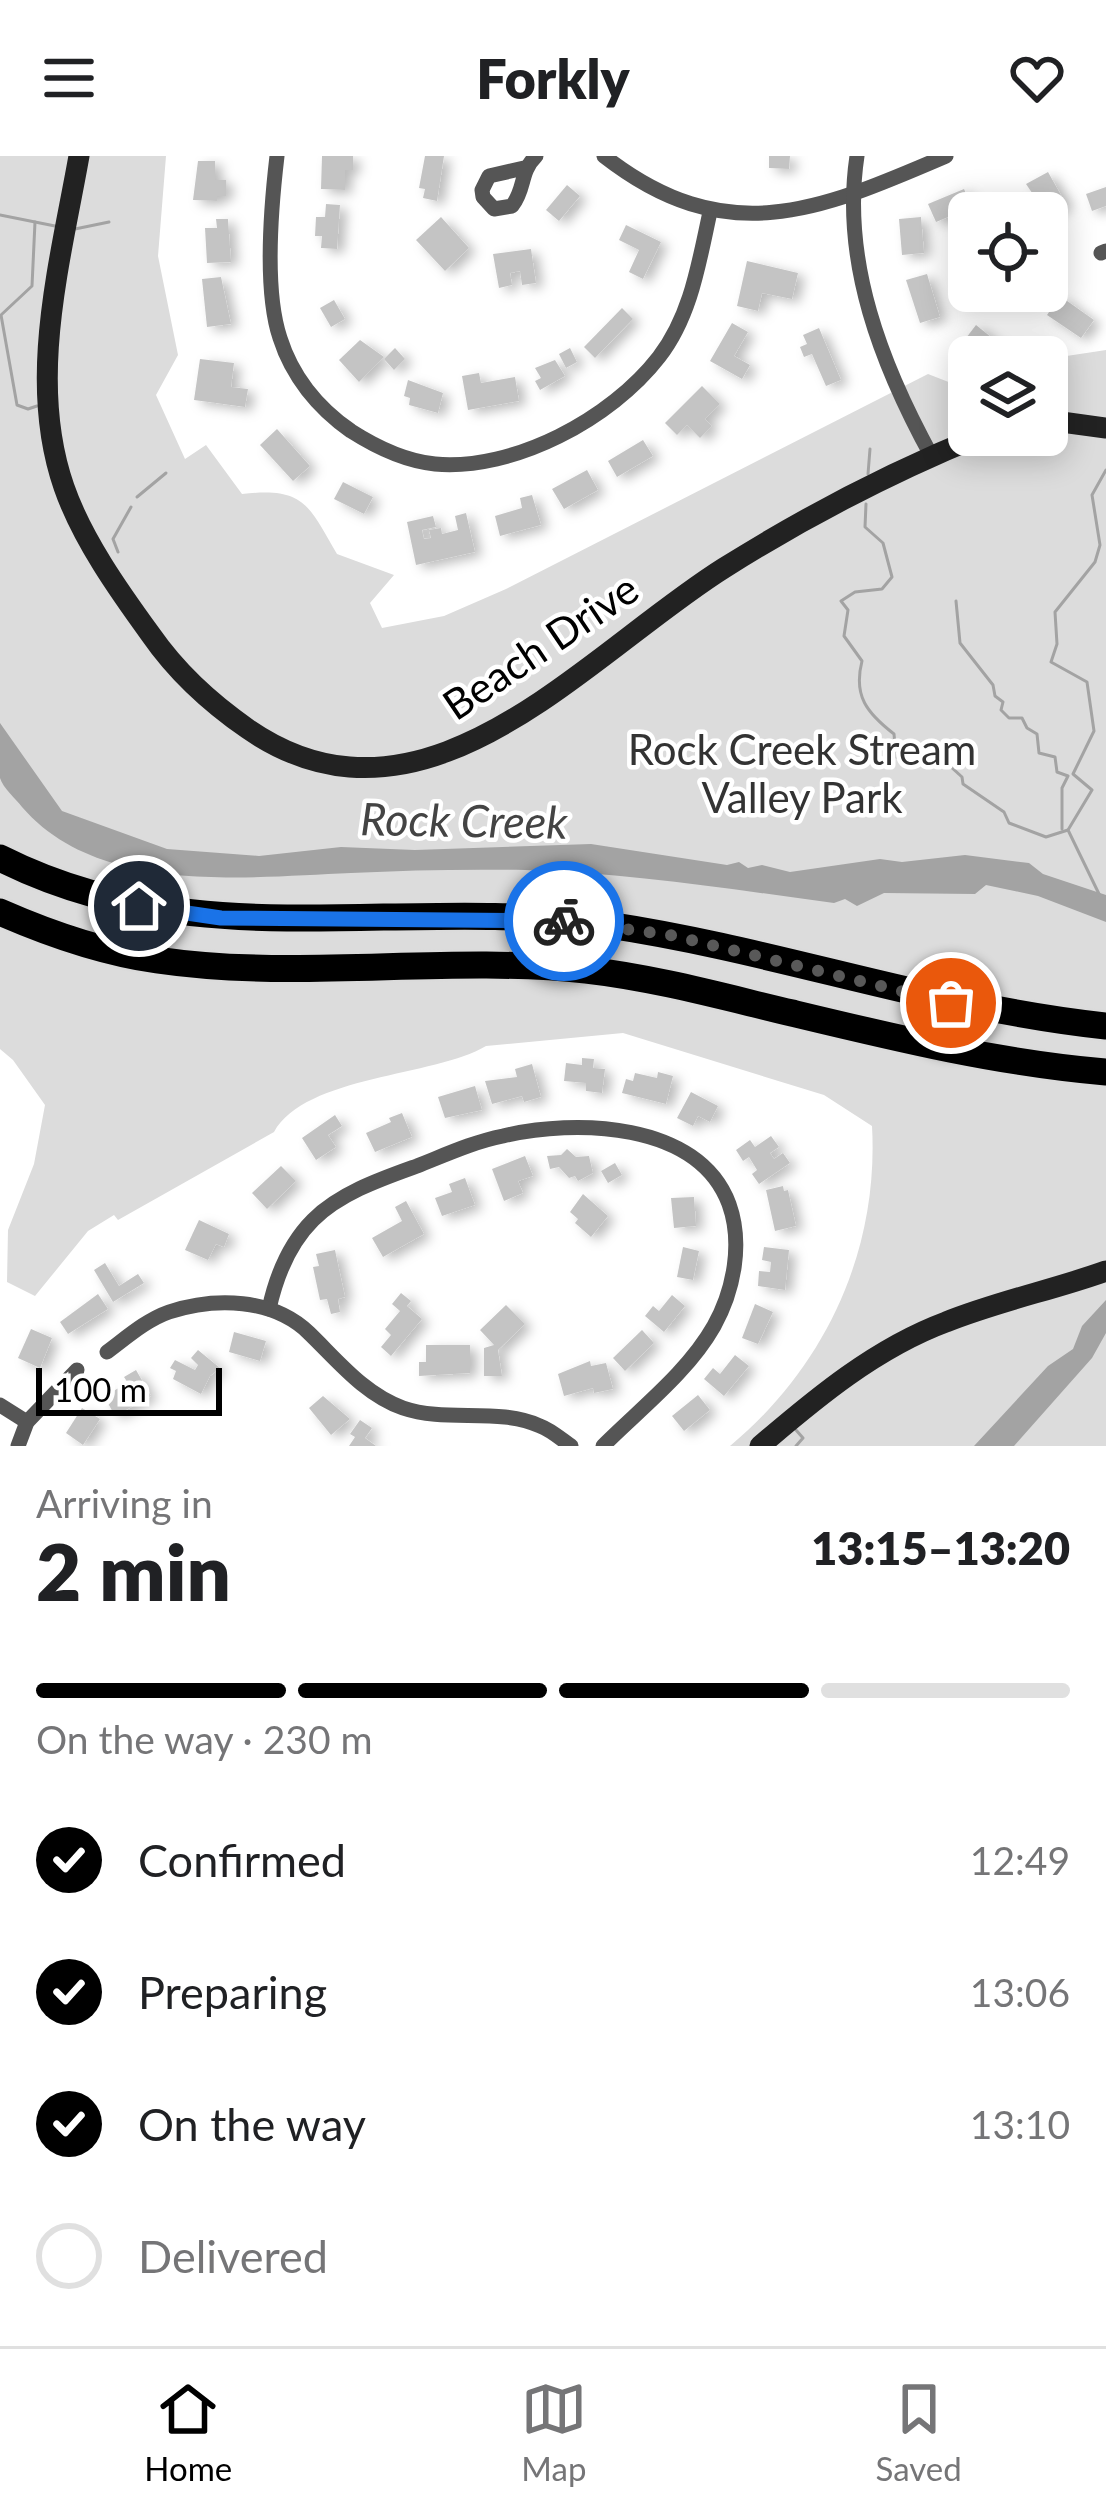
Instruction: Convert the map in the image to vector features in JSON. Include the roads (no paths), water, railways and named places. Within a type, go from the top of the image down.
[{"type":"highway","points":[[0,858],[64,886],[168,912],[221,918],[535,919],[603,925],[752,953],[992,1012],[1106,1026]]},
{"type":"highway","points":[[0,912],[95,947],[157,960],[217,965],[469,964],[589,970],[974,1055],[1106,1072]]},
{"type":"street","name":"Beach Drive","points":[[79,156],[48,364],[49,428],[64,488],[154,640],[233,719],[292,755],[322,765],[380,770],[451,752],[511,720],[722,569],[948,451]]},
{"type":"street","points":[[278,156],[272,298],[279,336],[293,370],[320,406],[373,446],[436,464],[476,463],[512,455],[587,418],[630,389],[677,330],[697,276],[710,212]]},
{"type":"street","points":[[604,156],[640,184],[710,212],[782,212],[852,196],[946,156]]},
{"type":"street","points":[[857,156],[852,196],[863,289],[886,368],[932,458]]},
{"type":"street","points":[[1068,423],[1106,428]]},
{"type":"street","points":[[269,1309],[289,1253],[313,1220],[346,1195],[402,1172],[483,1141],[565,1127],[645,1136],[674,1146],[700,1163],[725,1194],[737,1240],[730,1287],[707,1337],[603,1446]]},
{"type":"street","points":[[760,1446],[812,1402],[906,1340],[980,1309],[1106,1271]]},
{"type":"street","points":[[106,1352],[169,1312],[220,1302],[269,1309],[304,1328],[358,1383],[400,1407],[431,1414],[519,1419],[542,1426],[571,1446]]},
{"type":"street","points":[[18,1446],[27,1422],[77,1370]]},
{"type":"street","points":[[0,1405],[27,1422]]},
{"type":"waterway","points":[[0,215],[55,226]]},
{"type":"waterway","points":[[35,222],[32,286],[1,315],[17,405],[37,406]]},
{"type":"waterway","points":[[75,229],[109,222]]},
{"type":"waterway","points":[[868,474],[870,449]]},
{"type":"waterway","points":[[1100,896],[1068,830],[1092,790],[1073,774],[1094,731],[1087,682],[1051,662],[1057,644],[1055,612],[1095,562],[1100,545],[1092,495],[1106,470]]},
{"type":"waterway","points":[[137,497],[166,473]]},
{"type":"waterway","points":[[866,504],[865,527],[883,543],[892,577],[882,589],[855,592],[841,601],[848,610],[844,636],[862,661],[859,684],[864,703],[894,734],[896,757],[938,755],[962,777],[963,784],[1004,812],[1009,823],[1046,837],[1068,830]]},
{"type":"waterway","points":[[118,552],[113,539],[131,507]]},
{"type":"waterway","points":[[956,601],[960,643],[993,685],[995,696],[1003,702],[1001,710],[1009,718],[1022,718],[1037,734],[1039,753],[1055,757],[1057,772],[1068,776],[1062,788],[1062,829]]},
{"type":"waterway","points":[[796,1430],[803,1438],[796,1446]]},
{"type":"park label","name":"Rock Creek Stream Valley Park","points":[[802,773]]},
{"type":"water label","name":"Rock Creek","points":[[464,820]]}]
